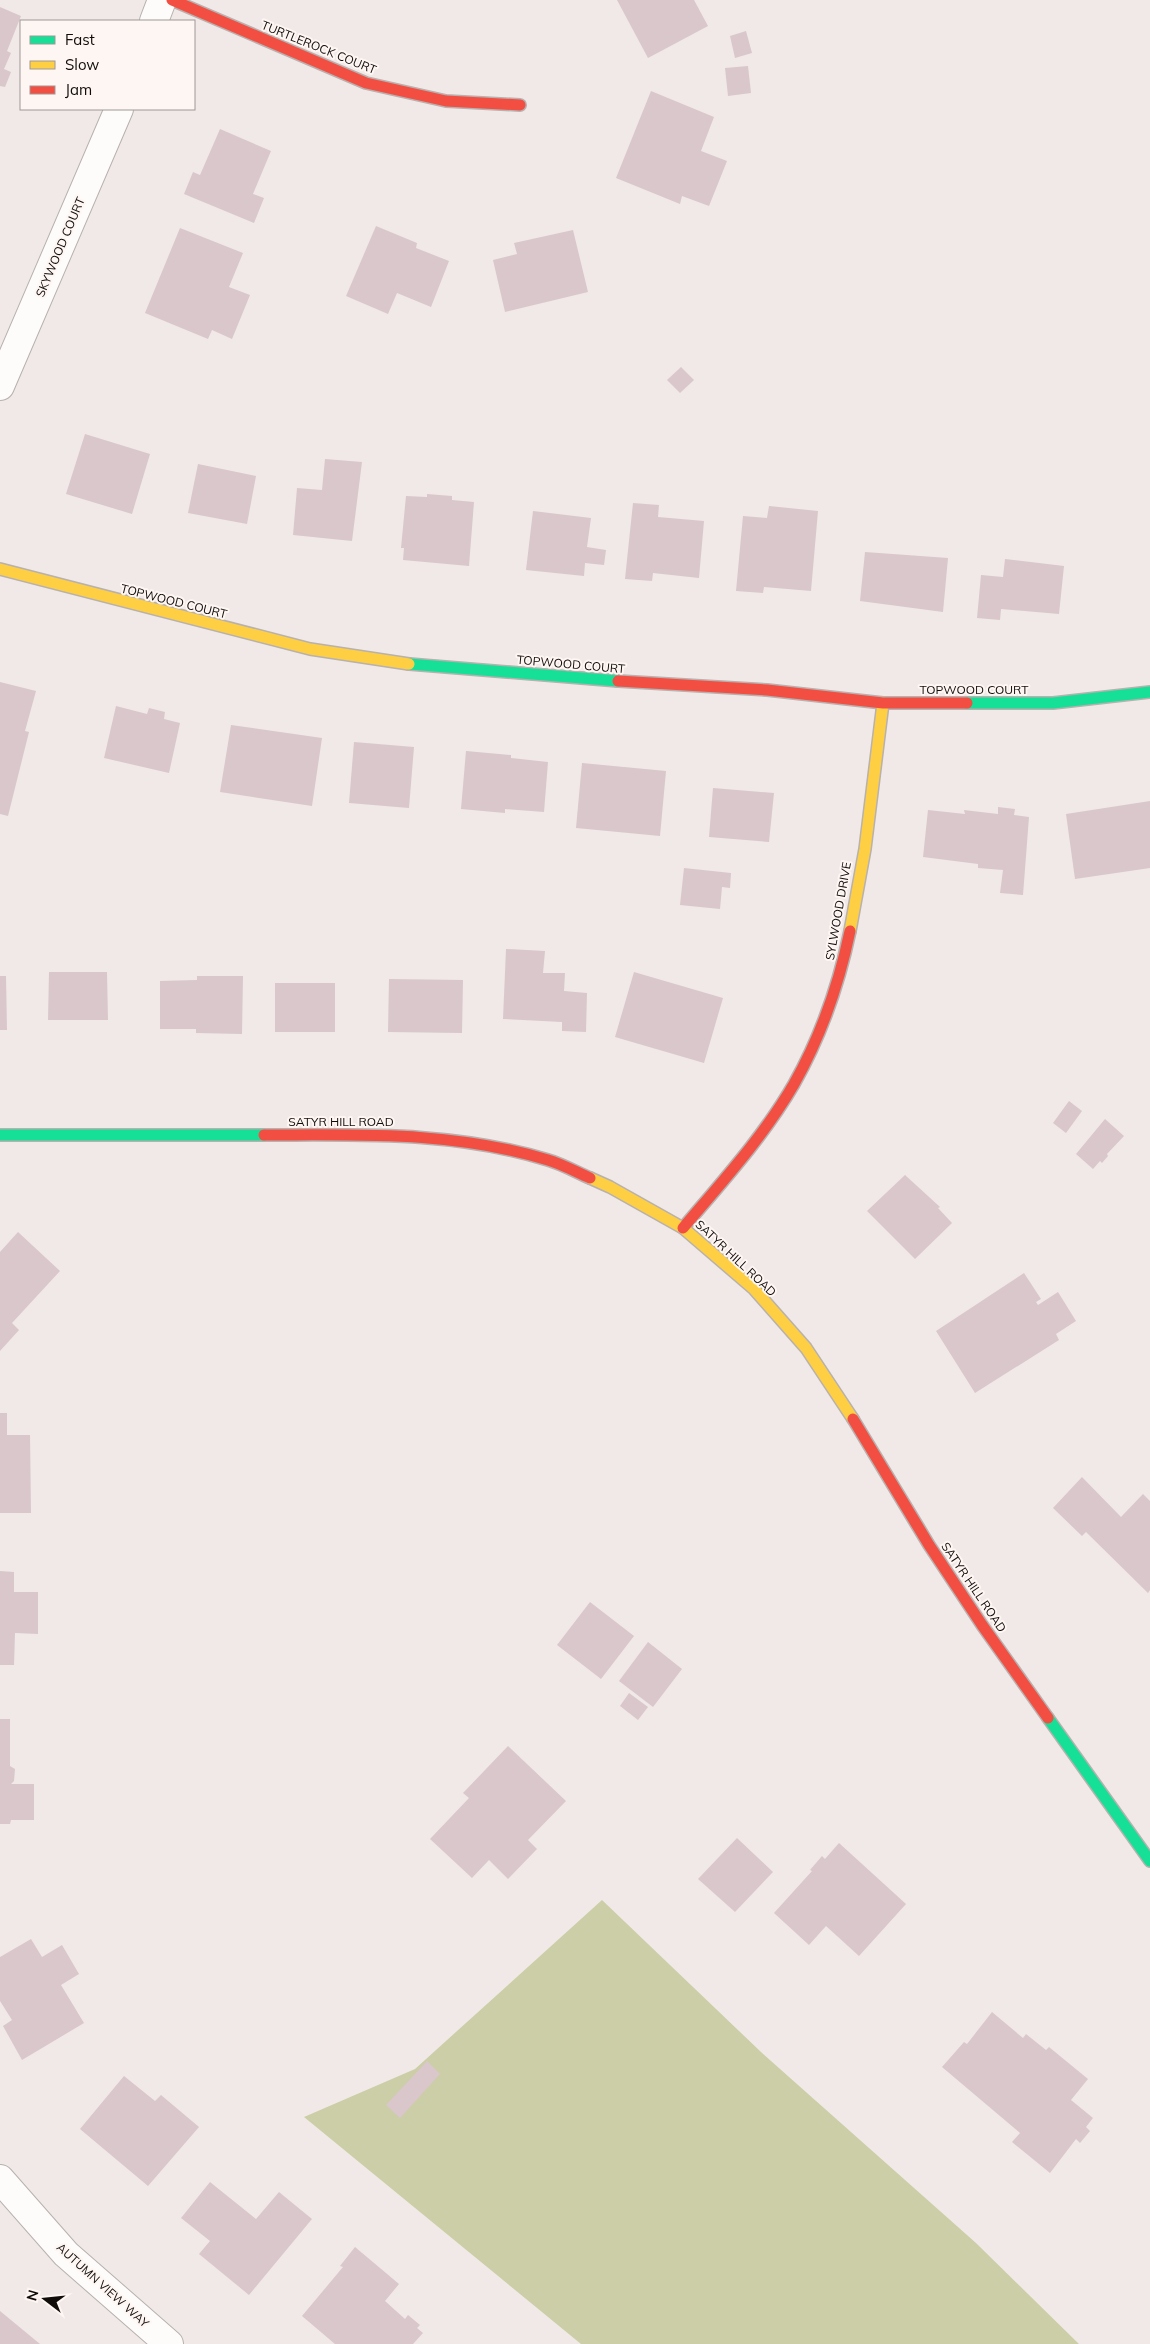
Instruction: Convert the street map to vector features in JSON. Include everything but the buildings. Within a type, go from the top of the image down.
[{"type":"street","points":[[154,20],[162,0]]},
{"type":"street","name":"TURTLEROCK COURT","points":[[172,0],[366,83],[446,101],[520,105]]},
{"type":"street","name":"SKYWOOD COURT","points":[[0,386],[119,110]]},
{"type":"street","name":"TOPWOOD COURT","points":[[0,569],[88,594],[310,649],[416,665],[665,685],[767,690],[883,703],[1053,703],[1150,692]]},
{"type":"street","name":"SYLWOOD DRIVE","points":[[683,1228],[769,1124],[795,1082],[825,1022],[846,956],[883,703]]},
{"type":"street","name":"SATYR HILL ROAD","points":[[0,1135],[408,1135],[483,1144],[549,1160],[610,1187],[683,1228],[754,1289],[806,1348],[842,1399],[930,1545],[982,1625],[1150,1861]]},
{"type":"street","name":"AUTUMN VIEW WAY","points":[[0,2179],[66,2254],[169,2344]]},
{"type":"green space","points":[[602,1900],[761,2052],[976,2243],[1079,2344],[581,2344],[304,2117],[415,2069]]},
{"type":"traffic: fast","points":[[409,664],[618,681]]},
{"type":"traffic: fast","points":[[967,703],[1053,703],[1150,692]]},
{"type":"traffic: fast","points":[[0,1135],[264,1135]]},
{"type":"traffic: fast","points":[[1048,1718],[1150,1861]]},
{"type":"traffic: slow","points":[[0,569],[310,649],[409,664]]},
{"type":"traffic: slow","points":[[850,931],[865,849],[883,703]]},
{"type":"traffic: slow","points":[[590,1178],[610,1187],[683,1228],[754,1289],[806,1348],[853,1419]]},
{"type":"traffic: jam","points":[[172,0],[366,83],[446,101],[520,105]]},
{"type":"traffic: jam","points":[[618,681],[767,690],[883,703],[967,703]]},
{"type":"traffic: jam","points":[[683,1228],[756,1140],[794,1084],[813,1047],[835,990],[850,931]]},
{"type":"traffic: jam","points":[[264,1135],[371,1135],[442,1139],[477,1144],[548,1160],[590,1178]]},
{"type":"traffic: jam","points":[[853,1419],[929,1545],[982,1625],[1048,1718]]}]
